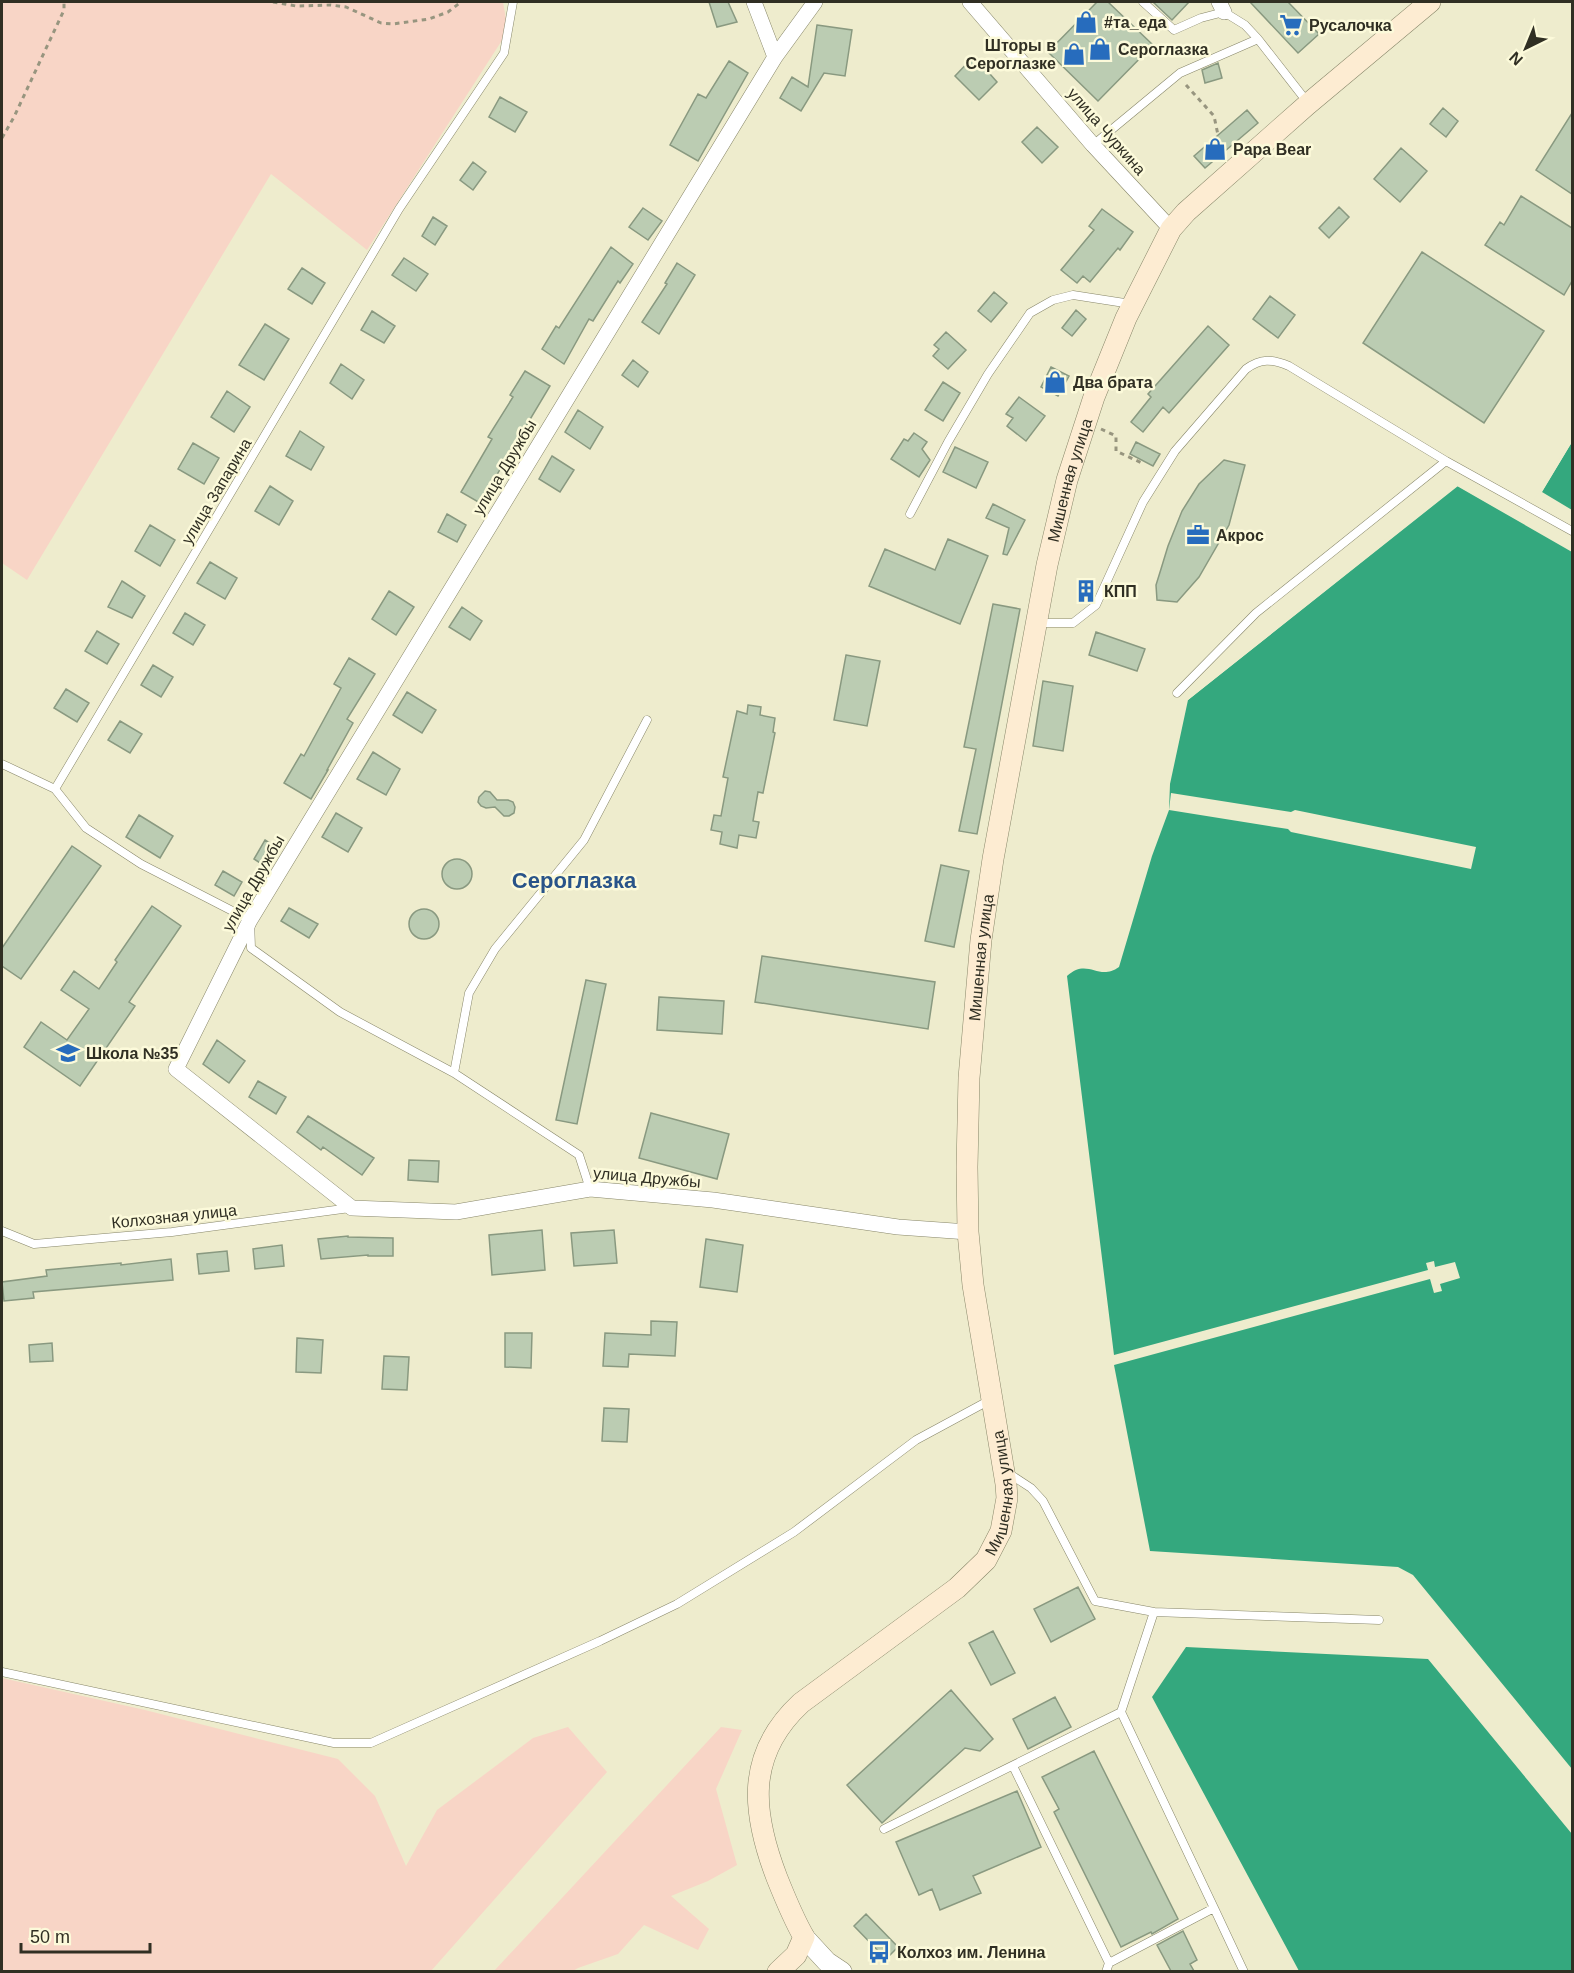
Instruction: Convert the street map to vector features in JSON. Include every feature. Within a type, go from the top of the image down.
[{"type":"main road","name":"Мишенная улица","points":[[804,1937],[777,1878],[758,1818],[758,1783],[766,1753],[784,1721],[801,1703],[945,1599],[970,1578],[995,1546],[1004,1517],[1005,1471],[978,1317],[968,1232],[969,1078],[981,940],[1007,775],[1049,555],[1070,470],[1094,397],[1133,304],[1171,229],[1308,104],[1430,2]]},
{"type":"main road","points":[[778,1971],[796,1955],[804,1937]]},
{"type":"street","points":[[754,2],[775,57]]},
{"type":"street","name":"улица Дружбы","points":[[815,2],[775,57],[250,920],[176,1069],[352,1208],[456,1212],[590,1189],[713,1200],[898,1227],[968,1232]]},
{"type":"street","name":"улица Чуркина","points":[[970,2],[986,8],[1094,145],[1171,229]]},
{"type":"street","points":[[804,1937],[827,1962],[842,1971]]},
{"type":"lane","name":"улица Запарина","points":[[55,789],[399,210],[504,53],[513,2]]},
{"type":"lane","points":[[1143,2],[1174,30],[1222,7],[1245,25],[1258,39],[1308,104]]},
{"type":"lane","points":[[1094,145],[1180,73],[1258,39]]},
{"type":"lane","points":[[910,514],[948,442],[988,374],[1030,313],[1053,300],[1073,295],[1133,304]]},
{"type":"lane","points":[[1036,623],[1073,623],[1096,605],[1143,502],[1175,451],[1246,369],[1262,360],[1273,360],[1289,366],[1446,461],[1572,531]]},
{"type":"lane","points":[[1177,693],[1256,613],[1446,461]]},
{"type":"lane","points":[[454,1073],[469,993],[495,949],[584,840],[647,720]]},
{"type":"lane","points":[[2,764],[55,789],[86,828],[141,864],[250,920],[250,948],[340,1012],[454,1073],[579,1155],[590,1189]]},
{"type":"lane","name":"Колхозная улица","points":[[2,1231],[34,1244],[172,1232],[352,1208]]},
{"type":"lane","points":[[2,1672],[334,1743],[371,1743],[600,1641],[677,1604],[794,1532],[916,1440],[991,1400]]},
{"type":"lane","points":[[1005,1471],[1026,1484],[1043,1501],[1095,1601],[1154,1612],[1379,1620]]},
{"type":"lane","points":[[1154,1612],[1121,1712],[1244,1971]]},
{"type":"lane","points":[[884,1829],[1121,1712]]},
{"type":"lane","points":[[1013,1766],[1107,1967],[1214,1908]]},
{"type":"path","points":[[2,138],[64,10],[64,2]]},
{"type":"path","points":[[273,2],[296,6],[346,7],[381,23],[393,24],[429,19],[448,12],[461,2]]},
{"type":"path","points":[[1186,85],[1214,116],[1218,135]]},
{"type":"path","points":[[1098,428],[1116,436],[1116,451],[1142,464],[1144,461]]},
{"type":"shaded area","points":[[2,2],[503,2],[508,31],[367,250],[271,174],[27,580],[2,563]]},
{"type":"shaded area","points":[[1572,442],[1572,1769],[1413,1575],[1398,1567],[1150,1551],[1114,1365],[1430,1279],[1434,1293],[1442,1291],[1440,1284],[1460,1278],[1455,1262],[1435,1267],[1434,1261],[1426,1263],[1428,1270],[1114,1355],[1067,976],[1081,969],[1105,972],[1119,967],[1152,856],[1169,810],[1170,784],[1188,700],[1458,486],[1523,523]]},
{"type":"shaded area","points":[[1186,1647],[1428,1659],[1572,1834],[1572,1971],[1299,1971],[1152,1697]]},
{"type":"shaded area","points":[[2,1678],[145,1710],[338,1759],[375,1796],[406,1866],[437,1810],[533,1738],[568,1727],[607,1772],[431,1971],[2,1971]]},
{"type":"shaded area","points":[[721,1727],[742,1730],[716,1789],[737,1865],[708,1881],[671,1896],[709,1929],[698,1950],[644,1925],[618,1954],[573,1971],[494,1971]]},
{"type":"pier","points":[[1572,439],[1542,492],[1572,510],[1572,552],[1457,486],[1188,700],[1185,699],[1456,483],[1468,487],[1522,519]]},
{"type":"pier","points":[[1171,793],[1291,812],[1295,810],[1476,847],[1471,869],[1291,832],[1288,829],[1169,810]]},
{"type":"building","points":[[709,2],[728,2],[737,22],[717,27]]},
{"type":"building","name":"Сероглазка","points":[[1097,2],[1108,2],[1153,45],[1098,101],[1048,52]]},
{"type":"building","points":[[1153,2],[1189,2],[1172,20]]},
{"type":"building","name":"Русалочка","points":[[1250,2],[1288,2],[1319,34],[1298,53]]},
{"type":"building","points":[[817,25],[852,30],[845,76],[824,73],[801,111],[780,98],[792,77],[808,87]]},
{"type":"building","points":[[974,56],[997,82],[979,100],[955,76]]},
{"type":"building","points":[[729,61],[748,73],[698,161],[670,145],[698,94],[706,98]]},
{"type":"building","points":[[1218,63],[1222,78],[1205,83],[1202,70]]},
{"type":"building","points":[[500,97],[527,112],[515,132],[489,117]]},
{"type":"building","points":[[1443,108],[1458,121],[1446,137],[1430,124]]},
{"type":"building","points":[[1247,110],[1258,123],[1205,168],[1194,156]]},
{"type":"building","points":[[1572,113],[1572,194],[1536,170]]},
{"type":"building","points":[[1037,127],[1058,147],[1042,163],[1022,142]]},
{"type":"building","points":[[1401,148],[1427,171],[1400,202],[1374,179]]},
{"type":"building","points":[[473,162],[486,172],[473,190],[460,180]]},
{"type":"building","points":[[1521,196],[1572,228],[1572,281],[1564,295],[1485,245],[1500,222],[1504,225]]},
{"type":"building","points":[[1339,207],[1349,217],[1329,238],[1319,228]]},
{"type":"building","points":[[643,208],[662,221],[648,240],[629,227]]},
{"type":"building","points":[[1102,209],[1133,232],[1120,250],[1118,248],[1090,282],[1083,276],[1077,283],[1061,270],[1094,230],[1089,226]]},
{"type":"building","points":[[433,217],[447,226],[435,245],[422,236]]},
{"type":"building","points":[[611,247],[633,264],[620,283],[618,281],[593,321],[589,319],[564,364],[542,349],[556,326],[559,328]]},
{"type":"building","points":[[1422,252],[1544,331],[1484,423],[1363,343]]},
{"type":"building","points":[[404,258],[428,274],[416,291],[392,275]]},
{"type":"building","points":[[677,263],[695,275],[659,334],[642,322],[667,284],[665,283]]},
{"type":"building","points":[[302,268],[325,283],[312,304],[288,289]]},
{"type":"building","points":[[994,292],[1007,303],[991,322],[978,311]]},
{"type":"building","points":[[1270,296],[1295,315],[1278,338],[1253,319]]},
{"type":"building","points":[[1076,310],[1086,319],[1072,336],[1062,328]]},
{"type":"building","points":[[372,311],[395,326],[384,343],[361,330]]},
{"type":"building","points":[[265,324],[289,339],[264,380],[239,365]]},
{"type":"building","points":[[1208,326],[1229,345],[1169,413],[1163,407],[1143,432],[1131,422],[1151,397],[1148,394]]},
{"type":"building","points":[[946,332],[966,350],[948,369],[933,356],[939,349],[934,345]]},
{"type":"building","points":[[633,360],[648,372],[638,387],[622,375]]},
{"type":"building","points":[[341,364],[364,380],[352,399],[330,383]]},
{"type":"building","name":"Два брата","points":[[1051,367],[1069,376],[1058,396],[1041,387]]},
{"type":"building","points":[[525,371],[550,386],[480,503],[461,492],[492,439],[488,437],[513,397],[510,395]]},
{"type":"building","points":[[943,382],[960,393],[943,421],[925,410]]},
{"type":"building","points":[[227,391],[250,407],[234,432],[211,417]]},
{"type":"building","points":[[1019,397],[1045,416],[1026,441],[1007,426],[1013,418],[1006,414]]},
{"type":"building","points":[[578,410],[603,427],[590,449],[565,432]]},
{"type":"building","points":[[300,431],[324,447],[311,470],[286,456]]},
{"type":"building","points":[[914,433],[927,442],[922,449],[930,460],[919,477],[891,459],[904,439],[908,441]]},
{"type":"building","points":[[1136,442],[1160,454],[1153,466],[1130,454]]},
{"type":"building","points":[[193,443],[219,458],[204,484],[178,469]]},
{"type":"building","points":[[955,447],[988,462],[976,488],[943,472]]},
{"type":"building","points":[[552,456],[574,470],[560,492],[539,479]]},
{"type":"building","name":"Акрос","points":[[1224,460],[1245,465],[1229,525],[1199,577],[1177,602],[1157,600],[1156,585],[1182,511],[1199,484]]},
{"type":"building","points":[[270,486],[293,501],[279,525],[255,511]]},
{"type":"building","points":[[993,504],[1025,520],[1007,555],[1003,554],[1009,528],[986,518]]},
{"type":"building","points":[[447,514],[466,525],[457,542],[438,532]]},
{"type":"building","points":[[150,525],[175,540],[160,566],[135,551]]},
{"type":"building","points":[[948,539],[988,556],[960,624],[869,586],[885,549],[935,570]]},
{"type":"building","points":[[210,562],[237,578],[225,599],[197,583]]},
{"type":"building","points":[[122,581],[145,596],[132,618],[108,607]]},
{"type":"building","points":[[389,591],[414,607],[396,635],[372,619]]},
{"type":"building","points":[[993,604],[1020,609],[977,834],[959,831],[976,749],[964,747]]},
{"type":"building","points":[[462,607],[482,621],[470,640],[449,627]]},
{"type":"building","points":[[185,613],[205,625],[193,645],[173,633]]},
{"type":"building","points":[[97,631],[119,644],[107,664],[85,651]]},
{"type":"building","points":[[1096,632],[1145,649],[1137,671],[1089,655]]},
{"type":"building","points":[[846,655],[880,661],[867,726],[834,720]]},
{"type":"building","points":[[349,658],[375,674],[347,719],[353,723],[311,799],[284,783],[301,754],[304,756],[341,688],[334,684]]},
{"type":"building","points":[[153,665],[173,677],[161,697],[141,685]]},
{"type":"building","points":[[1043,681],[1073,686],[1063,751],[1033,746]]},
{"type":"building","points":[[66,689],[89,703],[77,722],[54,708]]},
{"type":"building","points":[[407,692],[436,710],[422,733],[393,715]]},
{"type":"building","points":[[748,705],[761,707],[760,715],[775,718],[773,732],[775,733],[763,793],[758,792],[753,821],[759,822],[756,838],[739,835],[737,848],[720,844],[722,832],[711,830],[714,815],[721,816],[728,778],[723,777],[737,711],[747,714]]},
{"type":"building","points":[[120,721],[142,734],[130,753],[108,740]]},
{"type":"building","points":[[373,752],[400,769],[386,795],[357,779]]},
{"type":"building","points":[[485,791],[490,792],[497,800],[513,802],[514,813],[504,816],[495,807],[481,806],[478,802],[479,797]]},
{"type":"building","points":[[336,813],[362,828],[348,852],[322,837]]},
{"type":"building","points":[[139,815],[173,836],[160,858],[126,837]]},
{"type":"building","points":[[265,840],[279,849],[268,868],[254,859]]},
{"type":"building","points":[[72,846],[101,866],[21,979],[2,966],[2,948]]},
{"type":"building","points":[[457,859],[468,863],[472,874],[468,885],[457,889],[446,885],[442,874],[446,863]]},
{"type":"building","points":[[941,865],[969,871],[954,947],[925,941]]},
{"type":"building","points":[[223,871],[242,882],[234,896],[215,885]]},
{"type":"building","name":"Школа №35","points":[[152,906],[181,926],[129,1002],[135,1006],[80,1086],[24,1047],[41,1022],[67,1040],[89,1009],[61,990],[74,971],[99,989],[117,962],[115,960]]},
{"type":"building","points":[[289,908],[318,924],[309,938],[281,921]]},
{"type":"building","points":[[424,909],[435,913],[439,924],[435,935],[424,939],[413,935],[409,924],[413,913]]},
{"type":"building","points":[[762,956],[935,982],[928,1029],[755,1002]]},
{"type":"building","points":[[586,980],[606,984],[577,1124],[556,1120]]},
{"type":"building","points":[[659,997],[724,1001],[722,1034],[657,1030]]},
{"type":"building","points":[[217,1040],[245,1061],[229,1083],[203,1064]]},
{"type":"building","points":[[258,1081],[286,1097],[276,1114],[249,1097]]},
{"type":"building","points":[[651,1113],[729,1134],[717,1179],[639,1158]]},
{"type":"building","points":[[308,1116],[374,1158],[362,1175],[323,1147],[321,1150],[297,1132]]},
{"type":"building","points":[[409,1160],[439,1161],[438,1182],[408,1180]]},
{"type":"building","points":[[542,1230],[545,1270],[492,1275],[489,1235]]},
{"type":"building","points":[[614,1230],[617,1263],[574,1266],[571,1233]]},
{"type":"building","points":[[348,1236],[393,1238],[393,1256],[368,1255],[321,1259],[318,1239]]},
{"type":"building","points":[[706,1239],[743,1245],[737,1292],[700,1287]]},
{"type":"building","points":[[282,1245],[284,1266],[255,1269],[253,1249]]},
{"type":"building","points":[[227,1251],[229,1271],[199,1274],[197,1254]]},
{"type":"building","points":[[171,1259],[173,1280],[33,1292],[34,1298],[4,1301],[2,1282],[47,1276],[46,1270]]},
{"type":"building","points":[[651,1321],[677,1322],[675,1356],[629,1354],[628,1367],[603,1366],[605,1333],[651,1335]]},
{"type":"building","points":[[505,1333],[532,1333],[531,1368],[505,1367]]},
{"type":"building","points":[[297,1338],[323,1340],[321,1373],[296,1372]]},
{"type":"building","points":[[52,1343],[53,1361],[30,1362],[29,1345]]},
{"type":"building","points":[[384,1356],[409,1357],[407,1390],[382,1389]]},
{"type":"building","points":[[604,1408],[629,1409],[627,1442],[602,1441]]},
{"type":"building","points":[[1078,1587],[1095,1619],[1051,1642],[1034,1609]]},
{"type":"building","points":[[993,1631],[1015,1673],[991,1685],[969,1643]]},
{"type":"building","points":[[951,1690],[993,1739],[980,1751],[965,1748],[882,1823],[847,1785]]},
{"type":"building","points":[[1055,1697],[1071,1727],[1028,1749],[1013,1719]]},
{"type":"building","points":[[1094,1751],[1178,1919],[1152,1934],[1151,1932],[1121,1947],[1054,1812],[1059,1809],[1042,1777]]},
{"type":"building","points":[[1017,1791],[1041,1847],[973,1876],[981,1893],[940,1910],[932,1889],[919,1895],[896,1842]]},
{"type":"building","points":[[866,1914],[898,1947],[886,1959],[854,1926]]},
{"type":"building","points":[[1183,1931],[1197,1960],[1190,1964],[1194,1971],[1171,1971],[1157,1945]]},
{"type":"place","name":"#та_еда","points":[[1086,22]]},
{"type":"place","name":"Русалочка","points":[[1291,25]]},
{"type":"place","name":"Сероглазка","points":[[1100,49]]},
{"type":"place","name":"Шторы в Сероглазке","points":[[1074,54]]},
{"type":"place","name":"Papa Bear","points":[[1215,149]]},
{"type":"place","name":"Два брата","points":[[1055,382]]},
{"type":"place","name":"Акрос","points":[[1198,535]]},
{"type":"place","name":"КПП","points":[[1086,591]]},
{"type":"place","name":"Школа №35","points":[[68,1053]]},
{"type":"place","name":"Колхоз им. Ленина","points":[[879,1952]]},
{"type":"district","name":"Сероглазка","points":[[574,880]]}]
